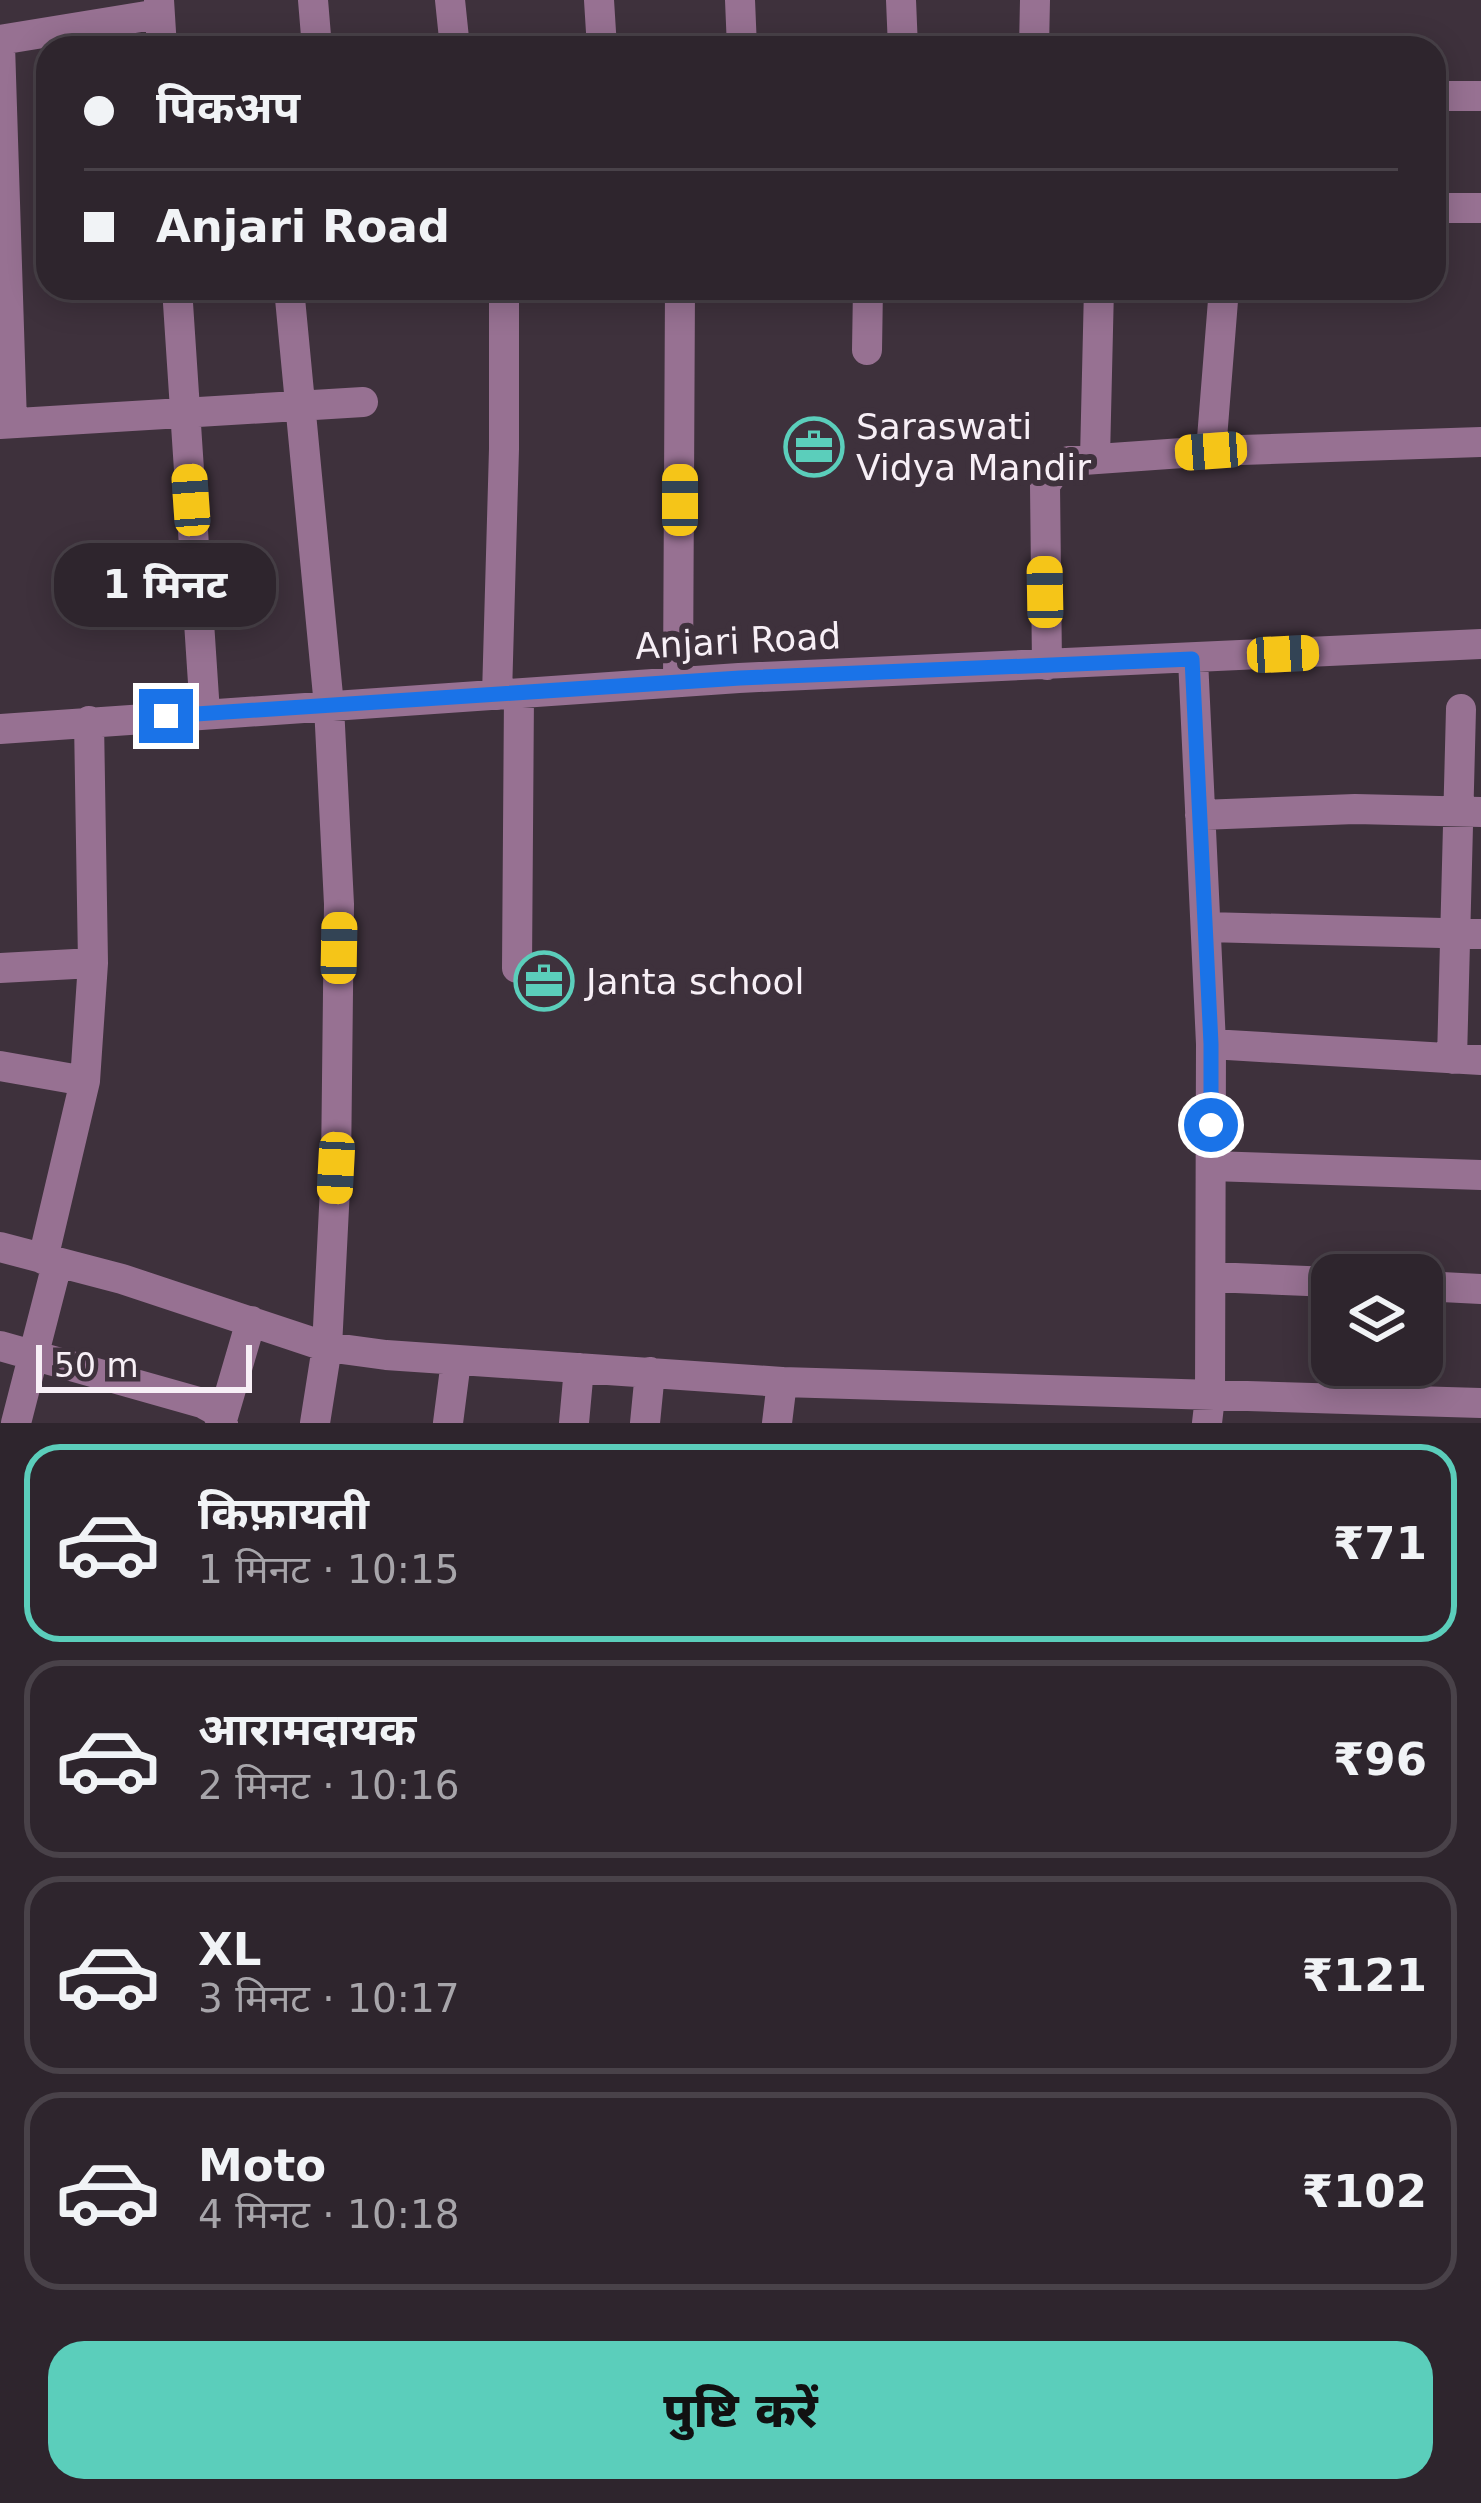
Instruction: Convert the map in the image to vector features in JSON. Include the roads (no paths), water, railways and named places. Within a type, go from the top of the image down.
[{"type":"street","points":[[313,0],[316,36]]},
{"type":"street","points":[[450,0],[454,36]]},
{"type":"street","points":[[599,0],[601,36]]},
{"type":"street","points":[[740,0],[742,36]]},
{"type":"street","points":[[901,0],[902,36]]},
{"type":"street","points":[[1034,36],[1035,0]]},
{"type":"street","points":[[159,7],[0,43],[6,423],[363,402]]},
{"type":"street","points":[[1446,96],[1481,97]]},
{"type":"street","points":[[1446,208],[1481,208]]},
{"type":"street","points":[[178,300],[205,713]]},
{"type":"street","points":[[290,300],[329,706],[339,904],[336,1168],[327,1347],[315,1423]]},
{"type":"street","points":[[504,300],[507,694],[517,968]]},
{"type":"street","points":[[678,682],[680,300]]},
{"type":"street","points":[[867,350],[868,300]]},
{"type":"street","points":[[1094,458],[1099,300]]},
{"type":"street","points":[[1211,451],[1223,300]]},
{"type":"street","points":[[1047,665],[1045,485],[1069,461],[1481,442]]},
{"type":"street","name":"Anjari Road","points":[[0,729],[678,682],[1481,644]]},
{"type":"street","points":[[1192,659],[1211,1044],[1208,1410]]},
{"type":"street","points":[[1211,1044],[1467,1060],[1469,812],[1461,709]]},
{"type":"street","points":[[44,1259],[86,1081],[93,963],[88,721]]},
{"type":"street","points":[[1200,815],[1355,809],[1469,812]]},
{"type":"street","points":[[1206,927],[1467,933]]},
{"type":"street","points":[[0,968],[93,963]]},
{"type":"street","points":[[0,1066],[86,1081]]},
{"type":"street","points":[[1211,1166],[1481,1175]]},
{"type":"street","points":[[0,1247],[327,1347],[456,1361],[1208,1410],[1481,1403]]},
{"type":"street","points":[[16,1423],[57,1264],[44,1259]]},
{"type":"street","points":[[1210,1277],[1311,1281]]},
{"type":"street","points":[[1443,1287],[1481,1288]]},
{"type":"street","points":[[0,1346],[202,1402],[222,1422],[251,1321]]},
{"type":"street","points":[[448,1423],[456,1361]]},
{"type":"street","points":[[574,1423],[579,1368]]},
{"type":"street","points":[[644,1423],[650,1372]]},
{"type":"street","points":[[777,1423],[782,1382]]},
{"type":"place","name":"Saraswati Vidya Mandir","points":[[814,447]]},
{"type":"place","name":"Janta school","points":[[544,981]]}]
